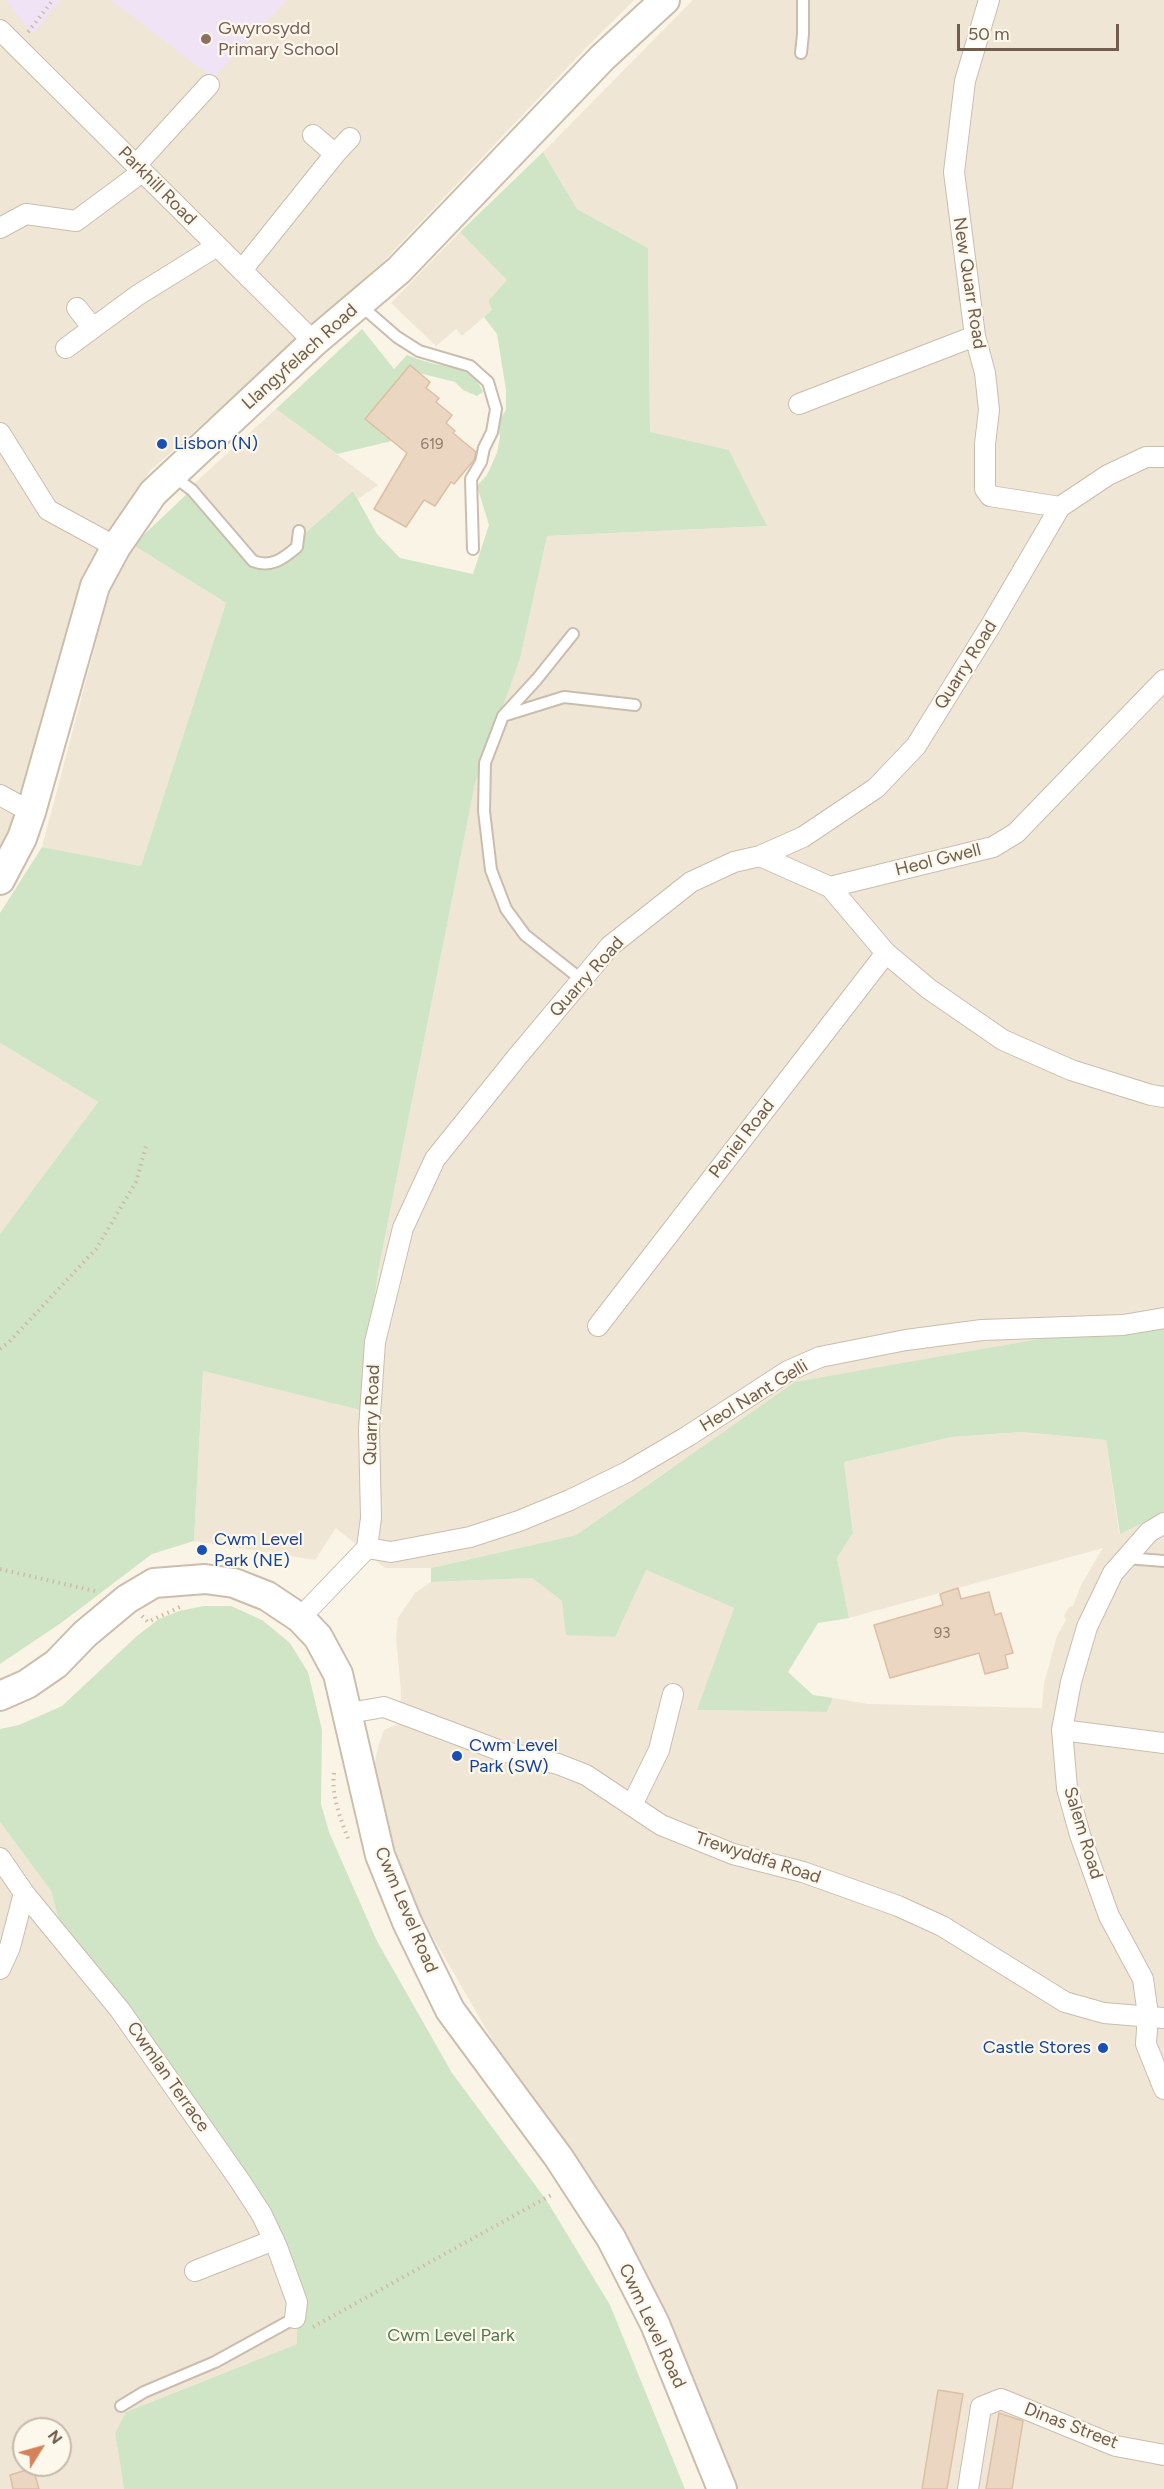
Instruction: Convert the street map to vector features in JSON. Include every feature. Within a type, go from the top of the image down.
[{"type":"street","name":"Llangyfelach Road","points":[[0,880],[22,838],[31,812],[96,586],[116,548],[153,493],[314,342],[399,270],[602,58],[665,0]]},
{"type":"street","name":"New Quarr Road","points":[[989,0],[965,81],[954,172],[975,336],[985,373],[989,410],[985,444],[985,489],[990,496],[1060,507]]},
{"type":"street","name":"Parkhill Road","points":[[5,37],[314,342]]},
{"type":"street","points":[[0,228],[26,214],[76,221],[139,168],[209,85]]},
{"type":"street","points":[[313,135],[335,154]]},
{"type":"street","points":[[242,270],[350,138]]},
{"type":"street","points":[[66,348],[138,295],[217,246]]},
{"type":"street","points":[[77,308],[93,328]]},
{"type":"street","points":[[799,404],[975,336]]},
{"type":"street","points":[[0,433],[48,510],[116,548]]},
{"type":"street","name":"Quarry Road","points":[[366,1548],[371,1518],[369,1429],[375,1342],[403,1228],[435,1160],[610,946],[691,882],[734,862],[760,856],[803,837],[876,788],[916,746],[979,645],[1060,507],[1118,470],[1146,457],[1164,457]]},
{"type":"street","name":"Heol Gwell","points":[[830,887],[993,847],[1016,833],[1164,680]]},
{"type":"street","points":[[0,795],[31,812]]},
{"type":"street","points":[[760,856],[830,887],[886,952],[929,989],[1003,1040],[1071,1070],[1164,1097]]},
{"type":"street","name":"Peniel Road","points":[[598,1326],[886,952]]},
{"type":"street","name":"Heol Nant Gelli","points":[[366,1548],[391,1552],[470,1537],[519,1521],[570,1500],[627,1472],[688,1436],[788,1371],[820,1357],[906,1340],[982,1330],[1123,1325],[1164,1318]]},
{"type":"street","name":"Salem Road","points":[[1164,1523],[1149,1532],[1113,1573],[1087,1627],[1071,1682],[1062,1730],[1067,1788],[1080,1835],[1109,1916],[1143,1979],[1156,2017],[1146,2044],[1164,2089]]},
{"type":"street","points":[[300,1618],[366,1548]]},
{"type":"street","name":"Cwm Level Road","points":[[0,1696],[27,1684],[56,1664],[85,1634],[127,1599],[154,1583],[205,1579],[234,1583],[267,1596],[300,1618],[318,1636],[338,1674],[349,1713],[362,1783],[380,1855],[407,1922],[450,2010],[575,2182],[611,2238],[654,2324],[722,2489]]},
{"type":"street","points":[[632,1805],[659,1750],[672,1694]]},
{"type":"street","name":"Trewyddfa Road","points":[[349,1713],[384,1707],[501,1751],[558,1764],[586,1775],[661,1825],[733,1854],[803,1872],[898,1906],[942,1926],[1065,2002],[1104,2013],[1156,2017]]},
{"type":"street","points":[[1062,1730],[1164,1743]]},
{"type":"street","name":"Cwmlan Terrace","points":[[0,1858],[24,1893],[120,2010],[262,2215],[274,2240],[297,2302],[295,2318]]},
{"type":"street","points":[[0,1969],[10,1947],[24,1893]]},
{"type":"street","points":[[195,2271],[274,2240]]},
{"type":"street","name":"Dinas Street","points":[[968,2489],[981,2407],[1000,2399],[1116,2446],[1164,2455]]},
{"type":"lane","points":[[801,53],[803,0]]},
{"type":"lane","points":[[359,304],[397,337],[419,351],[470,366],[488,382],[496,409],[492,432],[484,448],[481,462],[471,479],[473,549]]},
{"type":"lane","points":[[172,475],[192,490],[252,561],[261,564],[274,563],[286,556],[297,547],[299,531]]},
{"type":"lane","points":[[573,634],[537,680],[502,716],[485,763],[484,811],[491,870],[506,909],[525,935],[582,980]]},
{"type":"lane","points":[[502,716],[564,697],[635,705]]},
{"type":"lane","points":[[1126,1558],[1164,1561]]},
{"type":"lane","points":[[121,2406],[144,2392],[204,2367],[295,2318]]},
{"type":"path","points":[[5,37],[53,0]]},
{"type":"path","points":[[0,1349],[96,1249],[136,1182],[146,1146]]},
{"type":"path","points":[[0,1569],[127,1599]]},
{"type":"path","points":[[275,2330],[303,2332],[575,2182]]},
{"type":"shaded area","points":[[0,0],[634,0],[383,262],[150,471],[92,558],[12,827],[0,850]]},
{"type":"shaded area","points":[[5,0],[60,0],[33,34]]},
{"type":"shaded area","name":"Gwyrosydd Primary School","points":[[111,0],[287,0],[213,78]]},
{"type":"shaded area","points":[[693,0],[1164,0],[1164,1317],[1001,1346],[671,1468],[576,1535],[431,1568],[385,1568],[336,1528],[315,1560],[194,1541],[203,1371],[360,1410],[378,1272],[475,784],[520,659],[547,536],[767,526],[729,450],[650,433],[648,248],[577,209],[543,152]]},
{"type":"shaded area","points":[[460,232],[508,280],[488,301],[492,310],[462,336],[456,329],[436,346],[391,303]]},
{"type":"shaded area","points":[[276,409],[378,485],[358,499],[353,491],[303,535],[278,565],[257,569],[251,566],[189,492],[196,482]]},
{"type":"shaded area","points":[[133,545],[226,603],[141,866],[42,847],[108,597],[123,556]]},
{"type":"shaded area","points":[[0,1043],[98,1102],[0,1234]]},
{"type":"shaded area","points":[[1022,1432],[1106,1440],[1119,1533],[1164,1512],[1164,2489],[736,2489],[638,2262],[511,2072],[412,1901],[377,1792],[374,1768],[384,1730],[400,1723],[401,1691],[396,1638],[398,1618],[415,1593],[431,1582],[532,1578],[562,1601],[646,1570],[734,1608],[698,1710],[827,1712],[833,1698],[868,1704],[1042,1708],[1044,1684],[1057,1636],[1066,1620],[1064,1616],[1069,1607],[1073,1606],[1081,1585],[1103,1548],[849,1618],[837,1558],[853,1533],[844,1462],[952,1437]]},
{"type":"shaded area","points":[[0,1822],[51,1891],[59,1921],[145,2035],[304,2298],[297,2330],[297,2344],[126,2412],[115,2433],[124,2489],[0,2489]]},
{"type":"green space","points":[[543,152],[577,209],[648,248],[650,432],[729,450],[767,526],[547,536],[520,659],[475,784],[378,1272],[360,1410],[203,1371],[194,1541],[152,1554],[61,1623],[0,1664],[0,1234],[98,1102],[0,1043],[0,913],[42,847],[141,866],[226,603],[133,545],[189,492],[251,566],[257,569],[278,565],[303,535],[353,491],[377,534],[400,558],[473,574],[489,525],[477,486],[487,475],[497,453],[500,437],[498,422],[506,410],[506,390],[497,334],[484,317],[492,310],[488,301],[507,280],[460,232]]},
{"type":"green space","points":[[362,329],[394,369],[407,355],[468,373],[479,383],[483,392],[477,396],[463,390],[455,382],[419,373],[392,441],[337,454],[276,409]]},
{"type":"green space","points":[[1164,1317],[1164,1512],[1120,1534],[1106,1440],[1022,1432],[952,1437],[844,1462],[853,1533],[837,1558],[849,1618],[818,1623],[788,1672],[813,1695],[833,1698],[827,1712],[697,1710],[734,1608],[646,1570],[615,1637],[566,1635],[562,1601],[532,1578],[431,1582],[431,1568],[576,1535],[795,1382]]},
{"type":"green space","name":"Cwm Level Park","points":[[204,1606],[231,1606],[262,1620],[290,1643],[308,1672],[322,1730],[321,1804],[329,1832],[377,1941],[452,2073],[547,2201],[610,2305],[685,2489],[124,2489],[115,2433],[126,2412],[297,2344],[297,2330],[304,2298],[145,2035],[59,1921],[51,1891],[0,1822],[0,1729],[19,1725],[62,1706],[138,1635],[159,1619],[179,1611]]},
{"type":"building","points":[[410,365],[430,382],[426,388],[439,398],[436,402],[452,415],[446,423],[455,431],[453,433],[476,452],[474,460],[454,484],[451,482],[435,506],[424,500],[406,527],[374,509],[407,453],[365,419]]},
{"type":"building","points":[[958,1588],[961,1599],[989,1592],[995,1615],[1001,1613],[1013,1653],[1005,1655],[1008,1668],[985,1674],[979,1653],[890,1678],[874,1625],[943,1605],[940,1594]]},
{"type":"building","points":[[938,2390],[963,2394],[947,2489],[922,2489]]},
{"type":"building","points":[[999,2413],[1023,2421],[1012,2489],[986,2489]]},
{"type":"building","points":[[12,2474],[12,2477],[36,2477],[39,2489],[13,2489],[10,2475]]},
{"type":"place","name":"Gwyrosydd Primary School","points":[[206,39]]},
{"type":"place","name":"Lisbon (N)","points":[[162,444]]},
{"type":"place","name":"Cwm Level Park (NE)","points":[[202,1550]]},
{"type":"place","name":"Cwm Level Park (SW)","points":[[457,1756]]},
{"type":"place","name":"Castle Stores","points":[[1103,2048]]}]
